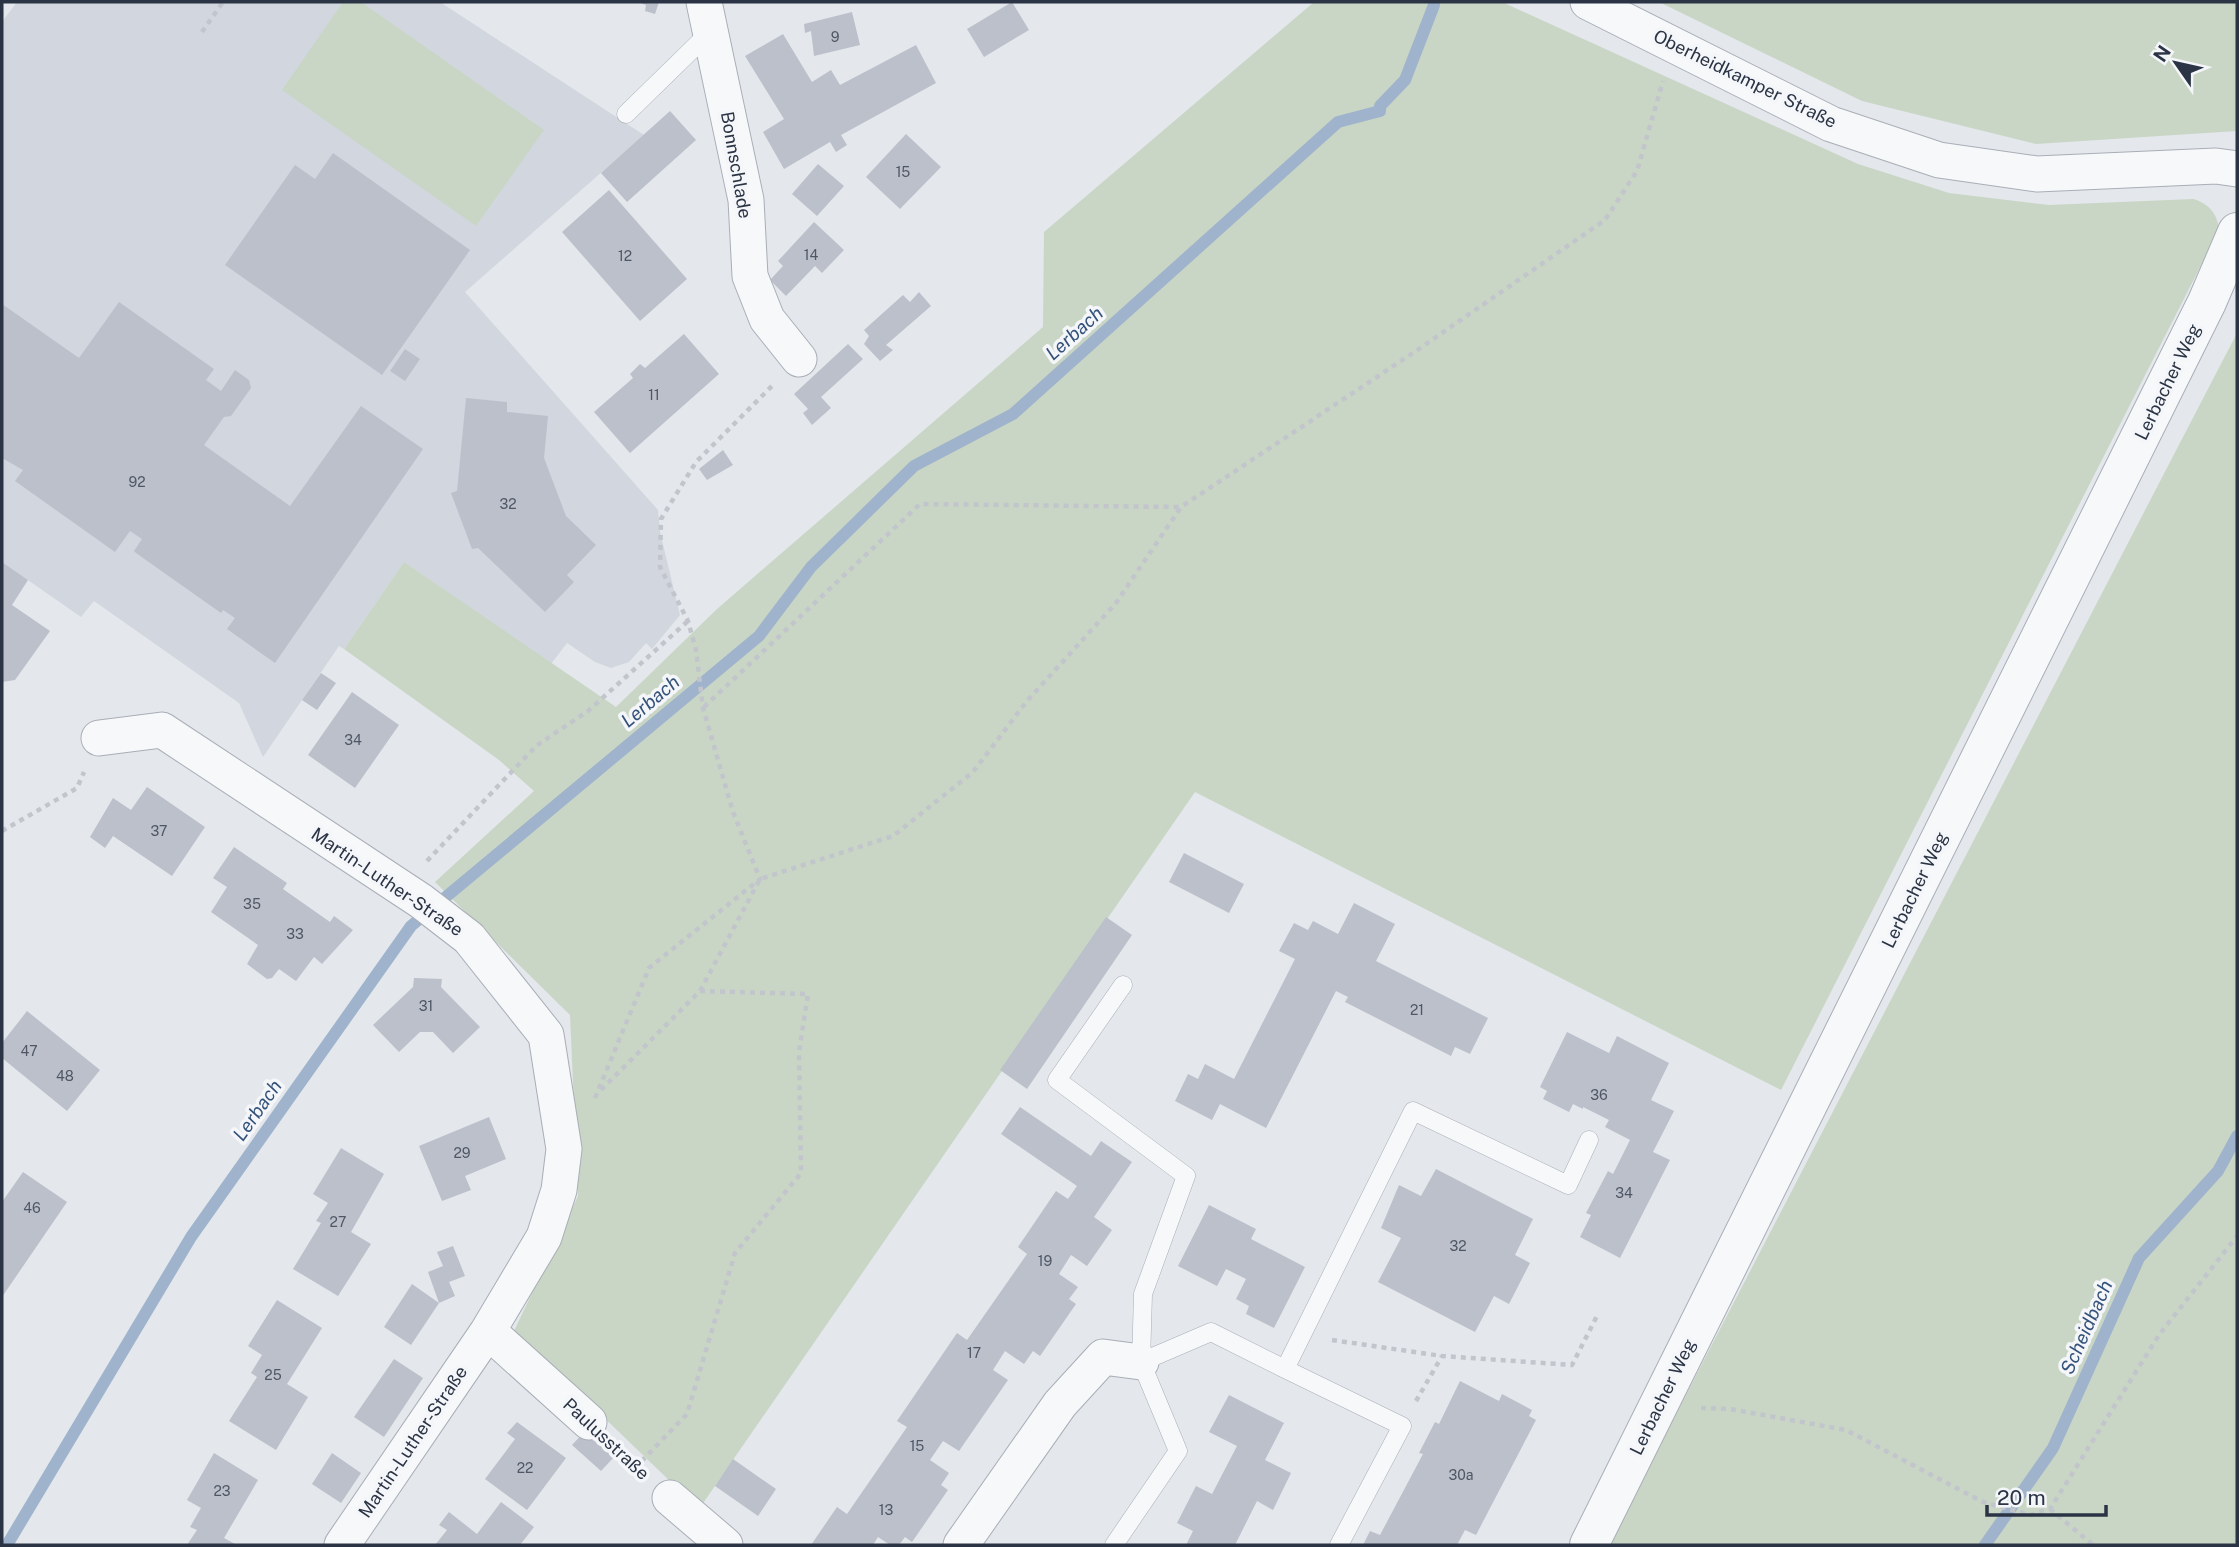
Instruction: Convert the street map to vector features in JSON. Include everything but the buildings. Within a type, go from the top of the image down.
[{"type":"street","name":"Oberheidkamper Straße","points":[[1588,2],[1831,124],[1939,160],[2037,174],[2216,166],[2237,169]]},
{"type":"street","name":"Bonnschlade","points":[[707,17],[746,200],[750,276],[767,319],[799,359]]},
{"type":"street","name":"Lerbacher Weg","points":[[1589,1545],[2201,315],[2237,232]]},
{"type":"street","name":"Martin-Luther-Straße","points":[[99,738],[162,730],[413,897],[469,938],[546,1035],[564,1149],[559,1190],[544,1237],[488,1331],[342,1545]]},
{"type":"street","name":"Paulusstraße","points":[[488,1331],[589,1422]]},
{"type":"street","points":[[961,1545],[1060,1404],[1103,1357],[1141,1362]]},
{"type":"street","points":[[670,1498],[725,1545]]},
{"type":"lane","points":[[626,114],[707,17]]},
{"type":"lane","points":[[1114,1545],[1178,1451],[1141,1362],[1143,1294],[1186,1176],[1057,1080],[1124,985]]},
{"type":"lane","points":[[1285,1369],[1413,1111],[1568,1185],[1589,1140]]},
{"type":"lane","points":[[1141,1362],[1211,1332],[1402,1426],[1339,1545]]},
{"type":"path","points":[[202,32],[223,2]]},
{"type":"path","points":[[564,1149],[599,1092],[649,968],[760,879],[893,836],[973,772],[1027,701],[1116,603],[1181,507],[1394,366],[1605,220],[1637,171],[1673,44]]},
{"type":"path","points":[[760,879],[733,812],[703,708],[696,650],[688,621],[660,567],[661,519],[696,462],[799,359]]},
{"type":"path","points":[[703,708],[920,504],[1181,507]]},
{"type":"path","points":[[413,897],[429,859],[536,746],[588,711],[688,621]]},
{"type":"path","points":[[2,831],[77,788],[99,738]]},
{"type":"path","points":[[599,1092],[700,991],[760,879]]},
{"type":"path","points":[[636,1467],[687,1414],[735,1253],[801,1173],[799,1052],[808,994],[700,991]]},
{"type":"path","points":[[1694,1408],[1730,1409],[1846,1430],[1983,1502],[2031,1515],[2050,1509],[2159,1335],[2237,1236]]},
{"type":"path","points":[[1303,1336],[1442,1356],[1572,1366],[1597,1316]]},
{"type":"path","points":[[1402,1426],[1442,1356]]},
{"type":"path","name":"Paulusstraße","points":[[589,1422],[670,1498]]},
{"type":"path","points":[[2050,1509],[2093,1545]]},
{"type":"shaded area","points":[[17,2],[440,2],[644,135],[465,292],[658,510],[660,532],[680,615],[652,649],[646,643],[629,662],[611,668],[595,662],[567,643],[551,664],[404,562],[344,649],[339,646],[263,757],[239,703],[94,601],[81,617],[2,562],[2,22]]},
{"type":"green space","points":[[343,2],[361,2],[544,130],[476,226],[282,90]]},
{"type":"green space","points":[[1314,2],[1502,2],[1858,164],[1949,193],[2049,205],[2193,199],[2211,210],[2217,219],[2219,230],[1781,1090],[1195,792],[699,1509],[514,1331],[578,1196],[570,1015],[435,882],[534,791],[499,760],[344,649],[404,562],[616,707],[717,609],[1043,327],[1044,232]]},
{"type":"green space","points":[[1659,2],[2237,2],[2237,131],[2036,144],[1862,101]]},
{"type":"green space","points":[[2237,333],[2237,1545],[1609,1545],[1636,1491]]},
{"type":"waterway","name":"Lerbach","points":[[7,1545],[191,1237],[411,926],[759,636],[811,567],[914,466],[1013,414],[1338,122],[1380,111],[1380,106],[1405,80],[1434,5]]},
{"type":"waterway","name":"Scheidbach","points":[[1985,1545],[2053,1448],[2139,1258],[2218,1171],[2237,1136]]}]
